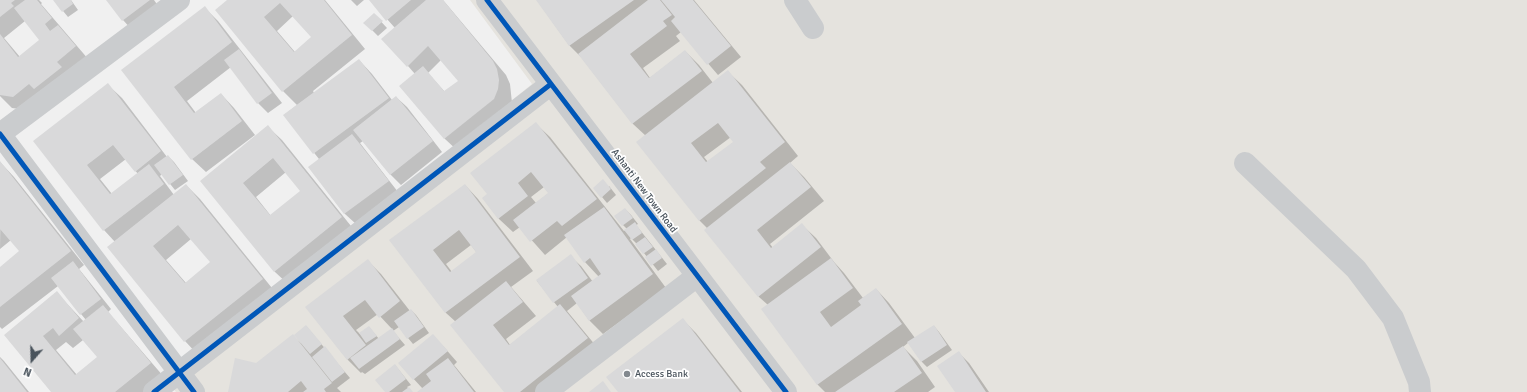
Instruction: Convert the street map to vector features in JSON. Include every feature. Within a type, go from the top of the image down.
[{"type":"street","points":[[179,0],[0,134],[194,392]]},
{"type":"street","name":"Ashanti New Town Road","points":[[487,0],[786,392]]},
{"type":"street","points":[[795,0],[813,28]]},
{"type":"street","points":[[154,392],[551,84]]},
{"type":"street","points":[[1245,163],[1356,268],[1393,318],[1419,382],[1420,392]]},
{"type":"street","points":[[546,392],[697,276]]},
{"type":"shaded area","points":[[470,0],[1527,0],[1527,392],[176,392],[165,378],[532,84]]},
{"type":"building","points":[[0,0],[15,0],[11,3],[14,6],[0,17]]},
{"type":"building","points":[[25,0],[37,0],[52,18],[45,24],[50,31],[58,25],[76,46],[57,62],[62,67],[34,89],[29,84],[13,97],[0,95],[0,34],[18,57],[39,40],[14,8]]},
{"type":"building","points":[[53,0],[71,0],[73,4],[62,12]]},
{"type":"building","points":[[106,0],[150,0],[122,21]]},
{"type":"building","points":[[227,0],[324,0],[352,35],[282,92],[215,10]],"holes":[[[280,3],[311,37],[294,52],[264,17]]]},
{"type":"building","points":[[369,0],[411,0],[386,21]]},
{"type":"building","points":[[426,0],[443,0],[493,61],[497,69],[499,80],[498,89],[494,99],[444,139],[399,86],[423,66],[444,91],[458,81],[428,46],[407,67],[381,39]]},
{"type":"building","points":[[536,0],[634,0],[569,46]]},
{"type":"building","points":[[648,0],[660,0],[672,15],[663,21],[667,26],[630,54],[649,78],[685,50],[702,71],[632,124],[578,54]]},
{"type":"building","points":[[661,0],[693,0],[731,46],[707,65],[671,21],[675,17]]},
{"type":"building","points":[[205,6],[232,42],[174,87],[194,113],[221,93],[242,121],[191,160],[121,70]]},
{"type":"building","points":[[374,13],[383,21],[372,31],[363,23]]},
{"type":"building","points":[[239,49],[272,93],[257,104],[224,60]]},
{"type":"building","points":[[359,59],[389,98],[313,154],[283,115]]},
{"type":"building","points":[[728,70],[785,142],[760,162],[766,168],[699,221],[636,142]],"holes":[[[718,123],[733,142],[706,162],[691,143]]]},
{"type":"building","points":[[108,83],[161,151],[135,172],[113,145],[87,165],[110,194],[149,164],[164,184],[103,231],[33,141]]},
{"type":"building","points":[[396,96],[433,141],[390,175],[353,130]]},
{"type":"building","points":[[536,122],[597,199],[562,226],[557,221],[530,242],[513,220],[548,193],[531,172],[518,183],[528,196],[498,219],[482,198],[487,194],[470,173]]},
{"type":"building","points":[[268,125],[342,217],[274,272],[200,181]],"holes":[[[273,158],[300,191],[270,215],[243,183]]]},
{"type":"building","points":[[352,134],[389,181],[344,214],[308,167]]},
{"type":"building","points":[[168,155],[183,175],[169,185],[154,165]]},
{"type":"building","points":[[0,161],[71,251],[0,307],[0,267],[19,251],[0,229]]},
{"type":"building","points":[[790,162],[811,187],[757,230],[771,248],[802,223],[821,247],[758,297],[704,230]]},
{"type":"building","points":[[603,179],[611,189],[601,198],[593,188]]},
{"type":"building","points":[[186,184],[263,279],[184,342],[107,247]],"holes":[[[178,225],[210,262],[185,283],[153,246]]]},
{"type":"building","points":[[465,184],[520,257],[445,313],[389,240]],"holes":[[[459,230],[476,252],[450,272],[433,250]]]},
{"type":"building","points":[[604,207],[653,274],[589,321],[571,296],[601,274],[590,258],[584,263],[564,235]]},
{"type":"building","points":[[625,208],[633,218],[622,226],[614,216]]},
{"type":"building","points":[[635,222],[642,233],[632,240],[624,230]]},
{"type":"building","points":[[645,237],[653,247],[643,254],[635,244]]},
{"type":"building","points":[[656,249],[662,258],[651,266],[645,257]]},
{"type":"building","points":[[571,254],[588,278],[553,303],[536,280]]},
{"type":"building","points":[[831,258],[853,288],[820,312],[831,327],[861,305],[858,301],[876,288],[902,324],[817,385],[761,309]]},
{"type":"building","points":[[368,259],[400,301],[379,318],[365,300],[343,316],[366,345],[347,360],[305,307]]},
{"type":"building","points":[[73,261],[101,299],[80,315],[51,278]]},
{"type":"building","points":[[506,281],[523,302],[493,325],[509,345],[560,304],[588,338],[520,392],[504,392],[450,325]]},
{"type":"building","points":[[57,291],[79,318],[59,336],[53,328],[43,336],[75,375],[97,357],[73,329],[103,305],[151,363],[115,392],[51,392],[4,335]]},
{"type":"building","points":[[411,309],[424,327],[407,339],[394,321]]},
{"type":"building","points":[[683,318],[740,392],[618,392],[606,377]]},
{"type":"building","points":[[306,325],[322,344],[310,354],[294,335]]},
{"type":"building","points":[[934,325],[947,345],[921,362],[907,342]]},
{"type":"building","points":[[369,326],[377,336],[366,343],[359,333]]},
{"type":"building","points":[[392,328],[400,339],[359,369],[350,358]]},
{"type":"building","points":[[293,334],[332,383],[324,389],[326,392],[303,392],[307,389],[301,381],[288,392],[228,392],[235,358],[256,363]]},
{"type":"building","points":[[433,334],[448,351],[413,380],[398,363]]},
{"type":"building","points":[[325,346],[345,372],[332,382],[312,357]]},
{"type":"building","points":[[903,346],[922,373],[894,392],[835,392]]},
{"type":"building","points":[[959,351],[986,392],[955,392],[937,366]]},
{"type":"building","points":[[0,358],[27,392],[0,392]]},
{"type":"building","points":[[448,358],[474,392],[417,392],[431,381],[426,374]]},
{"type":"building","points":[[395,364],[406,379],[389,392],[385,392],[375,380]]},
{"type":"building","points":[[603,381],[611,392],[589,392]]},
{"type":"building","points":[[409,387],[413,392],[402,392]]},
{"type":"cycle path","points":[[487,0],[786,392]]},
{"type":"cycle path","points":[[154,392],[551,84]]},
{"type":"cycle path","points":[[0,134],[194,392]]},
{"type":"place","name":"Access Bank","points":[[627,374]]}]
